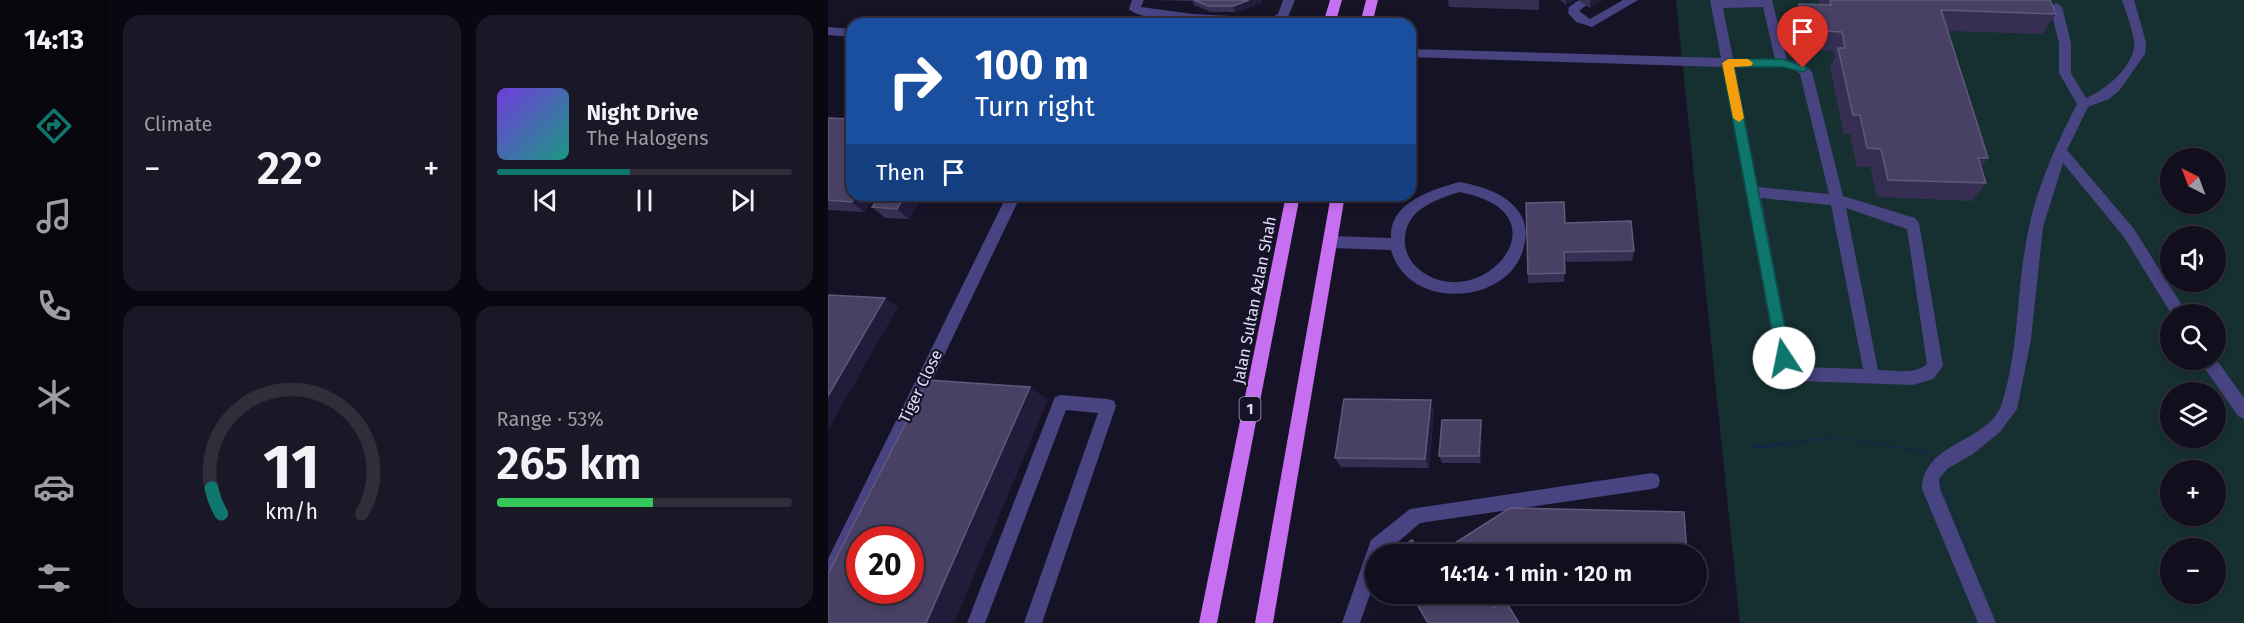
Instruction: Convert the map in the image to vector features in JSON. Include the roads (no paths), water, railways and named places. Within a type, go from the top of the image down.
[{"type":"main road","points":[[1331,18],[1336,0]]},
{"type":"main road","points":[[1368,18],[1372,0]]},
{"type":"main road","name":"Jalan Sultan Azlan Shah","points":[[1208,623],[1292,201]]},
{"type":"main road","points":[[1264,623],[1337,201]]},
{"type":"street","points":[[1138,0],[1136,9],[1139,11],[1176,18]]},
{"type":"street","points":[[1280,18],[1283,16],[1289,0]]},
{"type":"street","points":[[1583,3],[1574,10],[1574,14],[1585,22],[1592,23],[1632,0]]},
{"type":"street","points":[[1987,623],[1931,489],[1936,470],[1994,427],[2009,409],[2023,339],[2036,227],[2060,152],[2083,104],[2105,96],[2115,88],[2139,54],[2140,42],[2128,0]]},
{"type":"street","points":[[1753,192],[1837,200],[1902,218],[1914,227],[1935,366],[1927,374],[1913,378],[1799,374],[1784,358],[1716,2],[1768,3],[1782,63]]},
{"type":"street","points":[[2056,7],[2065,43],[2065,73],[2083,104]]},
{"type":"street","points":[[828,32],[846,33]]},
{"type":"street","points":[[1416,53],[1782,63],[1799,66],[1806,72],[1837,200],[1872,377]]},
{"type":"street","points":[[2060,152],[2129,233],[2173,304]]},
{"type":"street","points":[[1460,187],[1479,189],[1497,196],[1515,215],[1520,239],[1515,255],[1504,269],[1488,280],[1468,287],[1447,288],[1427,283],[1411,273],[1401,260],[1396,243],[1398,226],[1406,211],[1421,198],[1440,190],[1460,187]]},
{"type":"street","name":"Tiger Close","points":[[828,579],[873,480],[1011,201]]},
{"type":"street","points":[[1330,242],[1396,243]]},
{"type":"street","points":[[2214,370],[2244,411]]},
{"type":"street","points":[[976,623],[1061,402],[1108,406],[1033,623]]},
{"type":"street","points":[[1350,623],[1377,546],[1416,515],[1652,480]]},
{"type":"water","points":[[1835,437],[1929,451],[1999,623],[1928,453],[1836,438],[1754,449],[1753,446]]}]
